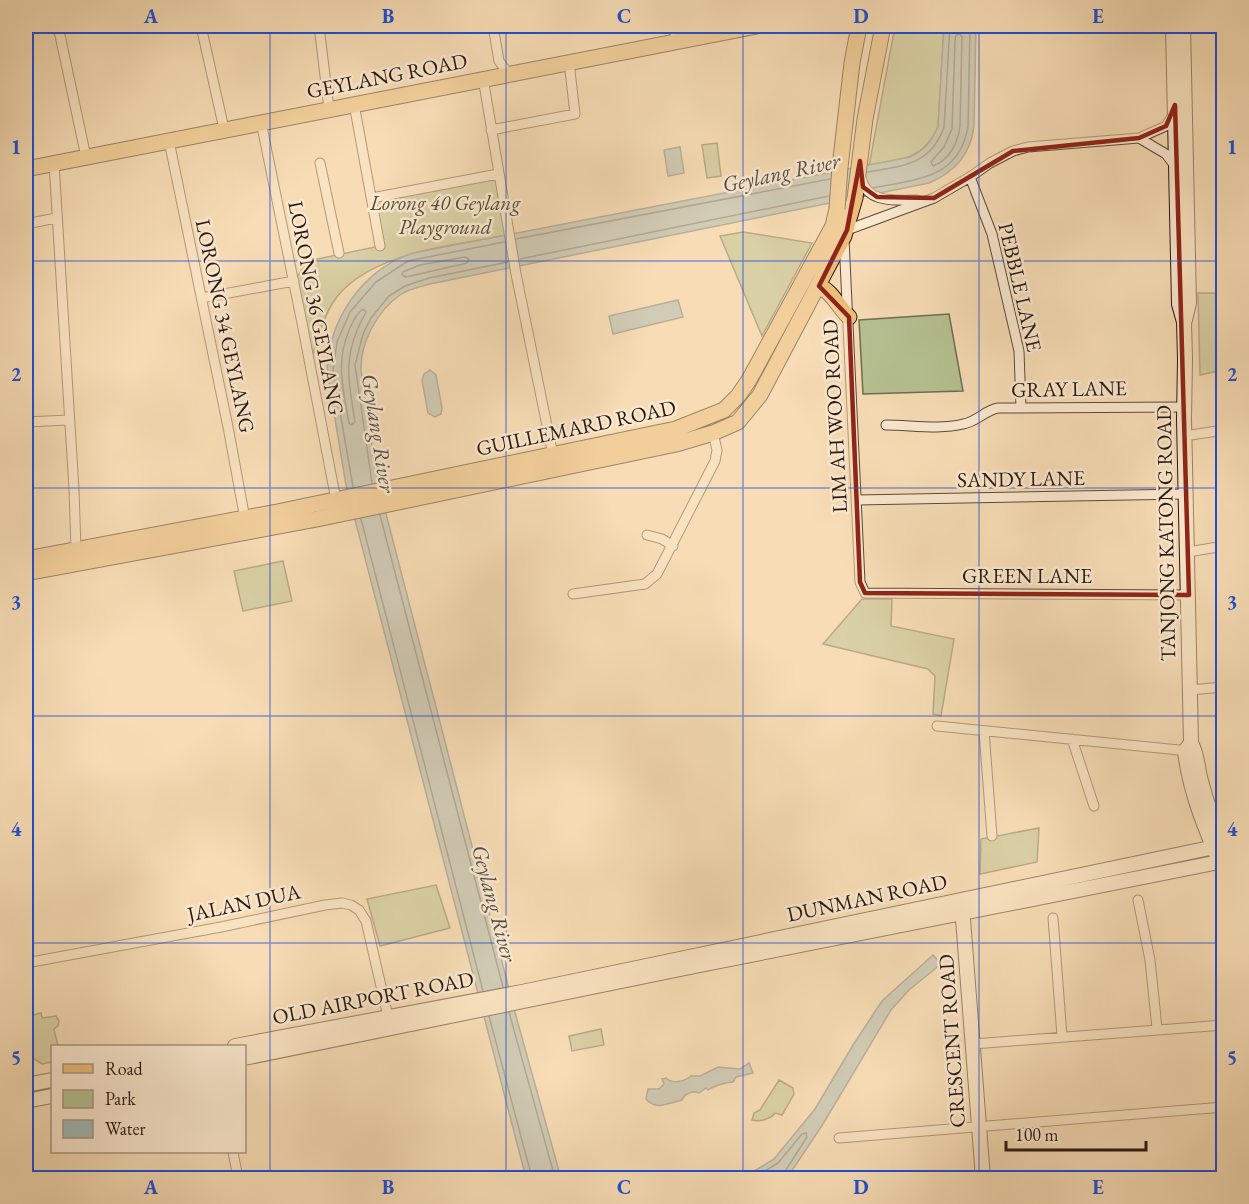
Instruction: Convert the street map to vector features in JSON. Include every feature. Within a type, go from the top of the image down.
[{"type":"main road","name":"GEYLANG ROAD","points":[[26,169],[757,26]]},
{"type":"main road","name":"GUILLEMARD ROAD","points":[[387,496],[553,455],[676,429],[724,410],[738,396],[748,380],[833,226],[837,209],[852,63],[859,26]]},
{"type":"main road","name":"GUILLEMARD ROAD","points":[[26,559],[676,444],[713,433],[738,422],[760,395],[846,233],[855,198],[882,26]]},
{"type":"main road","name":"TANJONG KATONG ROAD","points":[[1173,26],[1179,304],[1184,322]]},
{"type":"main road","name":"TANJONG KATONG ROAD","points":[[1183,26],[1189,303],[1184,322],[1184,436],[1189,595],[1191,786],[1220,844],[1222,865]]},
{"type":"main road","points":[[819,286],[827,290],[839,308],[849,317]]},
{"type":"main road","name":"GUILLEMARD ROAD","points":[[26,573],[337,505]]},
{"type":"main road","name":"DUNMAN ROAD","points":[[520,997],[962,907],[1220,844]]},
{"type":"main road","name":"DUNMAN ROAD","points":[[962,907],[1222,865]]},
{"type":"main road","name":"CRESCENT ROAD","points":[[962,907],[983,1179]]},
{"type":"main road","name":"OLD AIRPORT ROAD","points":[[246,1058],[390,1023],[520,997]]},
{"type":"main road","name":"OLD AIRPORT ROAD","points":[[246,1045],[390,1023]]},
{"type":"main road","points":[[26,1085],[51,1080]]},
{"type":"main road","points":[[26,1101],[51,1096]]},
{"type":"street","points":[[58,26],[86,156]]},
{"type":"street","points":[[201,26],[224,129]]},
{"type":"street","points":[[319,26],[329,109]]},
{"type":"street","points":[[493,26],[499,61],[508,73]]},
{"type":"street","points":[[673,26],[676,41]]},
{"type":"street","points":[[491,130],[575,114],[569,62]]},
{"type":"street","points":[[483,78],[515,270],[553,455]]},
{"type":"street","points":[[354,104],[380,246]]},
{"type":"street","name":"GUILLEMARD ROAD","points":[[846,233],[934,198],[970,177],[990,162],[1013,151],[1028,147],[1139,138],[1166,126],[1172,118],[1175,105]]},
{"type":"street","name":"LORONG 36 GEYLANG","points":[[261,122],[337,505]]},
{"type":"street","points":[[1139,138],[1166,154],[1176,168]]},
{"type":"street","name":"LORONG 34 GEYLANG","points":[[169,141],[237,468],[245,519]]},
{"type":"street","name":"GUILLEMARD ROAD","points":[[860,160],[863,187],[877,197],[887,200],[934,198]]},
{"type":"street","points":[[54,163],[76,549]]},
{"type":"street","points":[[320,163],[339,253]]},
{"type":"street","points":[[372,198],[498,174]]},
{"type":"street","name":"PEBBLE LANE","points":[[970,177],[992,234],[1019,351],[1021,408]]},
{"type":"street","points":[[26,224],[56,218]]},
{"type":"street","name":"LIM AH WOO ROAD","points":[[846,233],[860,582],[865,593]]},
{"type":"street","points":[[202,298],[294,281]]},
{"type":"street","name":"GRAY LANE","points":[[885,424],[950,426],[975,421],[993,409],[1184,407]]},
{"type":"street","points":[[26,422],[69,420]]},
{"type":"street","points":[[1184,436],[1224,430]]},
{"type":"street","points":[[573,594],[645,584],[657,574],[715,461],[717,450],[713,433]]},
{"type":"street","name":"SANDY LANE","points":[[857,500],[1186,494]]},
{"type":"street","points":[[647,535],[662,539],[673,546]]},
{"type":"street","points":[[1188,552],[1224,546]]},
{"type":"street","name":"GREEN LANE","points":[[865,593],[1189,595]]},
{"type":"street","points":[[1189,690],[1224,687]]},
{"type":"street","points":[[937,726],[1190,748]]},
{"type":"street","points":[[984,730],[992,836]]},
{"type":"street","points":[[1071,739],[1094,806]]},
{"type":"street","points":[[1138,900],[1150,960],[1157,1029]]},
{"type":"street","name":"JALAN DUA","points":[[26,963],[325,905],[347,904],[359,910],[366,921],[390,1023]]},
{"type":"street","points":[[1053,918],[1062,1036]]},
{"type":"street","points":[[973,1044],[1224,1025]]},
{"type":"street","points":[[839,1138],[1224,1107]]},
{"type":"street","points":[[233,1153],[238,1179]]},
{"type":"highlighted area","points":[[1175,105],[1189,595],[865,593],[860,582],[849,317],[819,286],[847,230],[860,161],[863,187],[877,197],[934,198],[1013,151],[1139,138],[1166,126]]},
{"type":"green space","points":[[895,26],[944,26],[938,127],[926,146],[918,152],[901,159],[869,166]]},
{"type":"green space","points":[[717,143],[721,176],[707,178],[702,145]]},
{"type":"green space","name":"Lorong 40 Geylang Playground","points":[[498,174],[508,235],[412,254],[387,262],[365,273],[346,287],[332,304],[322,326],[310,365],[294,281],[308,261],[380,246],[372,198]]},
{"type":"green space","points":[[743,232],[812,243],[762,336],[720,236]]},
{"type":"green space","points":[[1198,293],[1224,293],[1223,370],[1200,375]]},
{"type":"green space","points":[[949,314],[963,391],[863,394],[859,320]]},
{"type":"green space","points":[[283,561],[292,601],[243,611],[234,571]]},
{"type":"green space","points":[[862,599],[892,599],[891,626],[954,639],[941,716],[933,714],[935,676],[928,669],[823,644]]},
{"type":"green space","points":[[1039,828],[1037,862],[980,874],[981,839]]},
{"type":"green space","points":[[436,885],[450,928],[380,946],[367,899]]},
{"type":"green space","points":[[26,982],[33,1015],[41,1013],[42,1018],[56,1016],[59,1021],[58,1026],[54,1029],[58,1045],[51,1045],[51,1062],[42,1064],[26,1054]]},
{"type":"green space","points":[[601,1029],[604,1045],[572,1051],[569,1036]]},
{"type":"green space","points":[[779,1080],[793,1088],[794,1094],[782,1115],[775,1113],[765,1120],[752,1120],[754,1113],[760,1110]]},
{"type":"water","name":"Geylang River","points":[[944,26],[976,26],[974,127],[965,154],[954,168],[938,179],[929,183],[418,287],[403,293],[384,310],[372,328],[363,350],[361,371],[377,479],[516,1016],[561,1178],[526,1178],[346,485],[327,371],[334,333],[342,315],[364,284],[378,271],[413,253],[910,157],[927,145],[938,127]]},
{"type":"water","points":[[680,147],[684,173],[668,176],[664,150]]},
{"type":"water","points":[[678,300],[683,317],[613,334],[609,316]]},
{"type":"water","points":[[430,370],[436,375],[442,408],[441,414],[435,417],[428,413],[422,380],[424,374]]},
{"type":"water","points":[[933,955],[941,964],[909,990],[891,1010],[823,1124],[787,1178],[743,1178],[774,1159],[815,1109],[882,1001]]},
{"type":"water","points":[[749,1063],[753,1073],[736,1077],[733,1082],[708,1090],[706,1088],[699,1093],[689,1093],[682,1100],[654,1105],[646,1099],[648,1089],[659,1089],[664,1084],[662,1079],[685,1080],[718,1067],[740,1069]]}]
